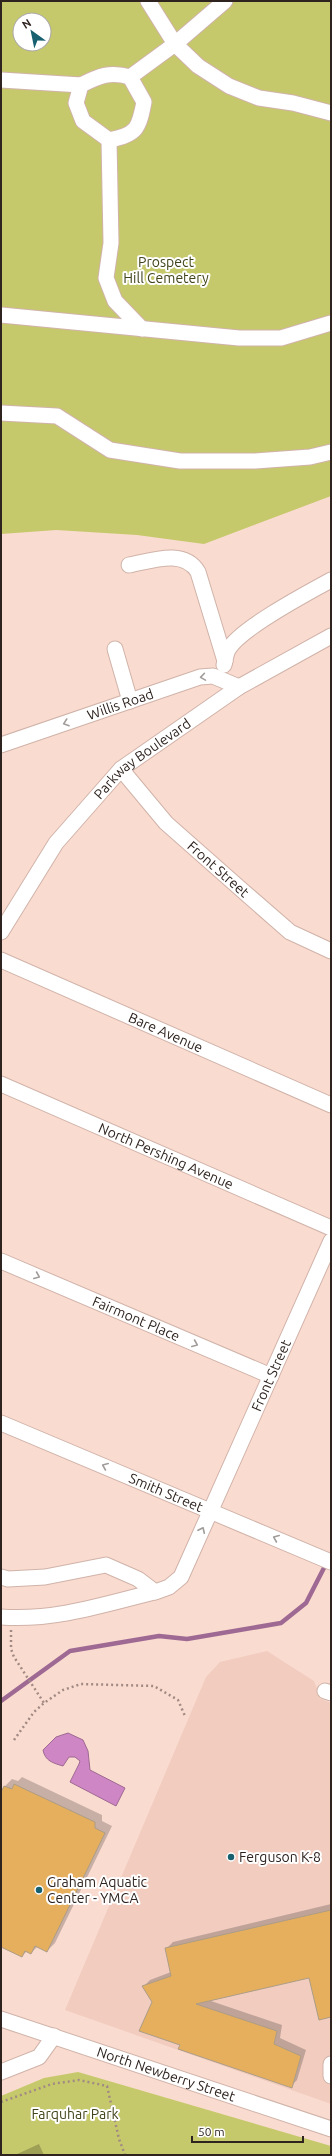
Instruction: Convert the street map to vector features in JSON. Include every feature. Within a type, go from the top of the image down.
[{"type":"street","points":[[148,1],[175,44],[198,66],[229,86],[259,98],[292,103],[331,113]]},
{"type":"street","points":[[130,77],[175,44],[225,1]]},
{"type":"street","points":[[1,80],[81,85],[98,76],[117,73],[130,77],[144,102],[140,125],[126,137],[109,140],[83,121],[76,103],[81,85]]},
{"type":"street","points":[[109,140],[111,242],[106,278],[116,301],[142,329]]},
{"type":"street","points":[[106,325],[116,301]]},
{"type":"street","points":[[1,315],[239,338],[281,338],[331,324]]},
{"type":"street","points":[[1,413],[57,416],[110,450],[180,461],[255,461],[310,457],[331,452]]},
{"type":"street","points":[[129,565],[172,558],[184,559],[192,563],[198,572],[225,661]]},
{"type":"street","points":[[221,679],[228,650],[238,640],[288,604],[331,580]]},
{"type":"street","name":"Parkway Boulevard","points":[[1,932],[56,843],[121,769],[239,687],[331,636]]},
{"type":"street","points":[[115,649],[130,701]]},
{"type":"street","name":"Willis Road","points":[[1,745],[200,677],[213,676],[239,687]]},
{"type":"street","name":"Front Street","points":[[121,769],[166,822],[255,902],[290,932],[331,951]]},
{"type":"street","name":"Bare Avenue","points":[[1,960],[331,1104]]},
{"type":"street","name":"North Pershing Avenue","points":[[1,1084],[331,1228]]},
{"type":"street","name":"Front Street","points":[[6,1617],[24,1619],[61,1615],[155,1592],[169,1587],[181,1577],[331,1241]]},
{"type":"street","name":"Fairmont Place","points":[[1,1261],[271,1376]]},
{"type":"street","name":"Smith Street","points":[[1,1422],[331,1562]]},
{"type":"street","points":[[1,1577],[8,1579],[45,1576],[106,1566],[138,1579],[155,1592]]},
{"type":"street","name":"North Newberry Street","points":[[1,2019],[331,2128]]},
{"type":"street","points":[[1,2072],[39,2057],[54,2036]]},
{"type":"street","points":[[331,2064],[331,2076]]},
{"type":"path","points":[[6,1617],[11,1650],[22,1671],[38,1692],[44,1703]]},
{"type":"path","points":[[14,1740],[34,1712],[44,1703],[63,1690],[81,1684],[154,1686],[178,1700],[185,1716]]},
{"type":"path","points":[[1,2102],[52,2084],[78,2080],[107,2086],[119,2139],[125,2155]]},
{"type":"shaded area","name":"Ferguson K-8","points":[[267,1651],[314,1681],[321,1699],[331,1703],[331,2104],[65,2010],[206,1677],[220,1662]]},
{"type":"shaded area","points":[[68,1733],[83,1740],[88,1751],[90,1770],[125,1788],[116,1806],[70,1782],[80,1761],[75,1757],[69,1757],[63,1766],[53,1763],[44,1754],[43,1750],[56,1737]]},
{"type":"green space","name":"Prospect Hill Cemetery","points":[[1,1],[331,1],[331,496],[204,544],[137,535],[56,530],[1,534]]},
{"type":"green space","name":"Farquhar Park","points":[[78,2072],[331,2146],[331,2155],[1,2155],[1,2096],[44,2078]]},
{"type":"building","name":"Graham Aquatic Center - YMCA","points":[[14,1784],[95,1822],[95,1828],[105,1833],[47,1952],[35,1946],[31,1954],[25,1951],[22,1957],[1,1947],[1,1792],[4,1786],[12,1789]]},
{"type":"building","points":[[331,1910],[331,2017],[319,2020],[309,1978],[196,2004],[277,2031],[274,2044],[301,2056],[292,2088],[178,2049],[180,2045],[139,2031],[152,2002],[142,1986],[171,1976],[165,1948]]},
{"type":"waterway","points":[[1,1701],[70,1651],[159,1636],[187,1639],[281,1623],[306,1603],[327,1562]]},
{"type":"place","name":"Ferguson K-8","points":[[231,1857]]},
{"type":"place","name":"Graham Aquatic Center - YMCA","points":[[39,1890]]}]
